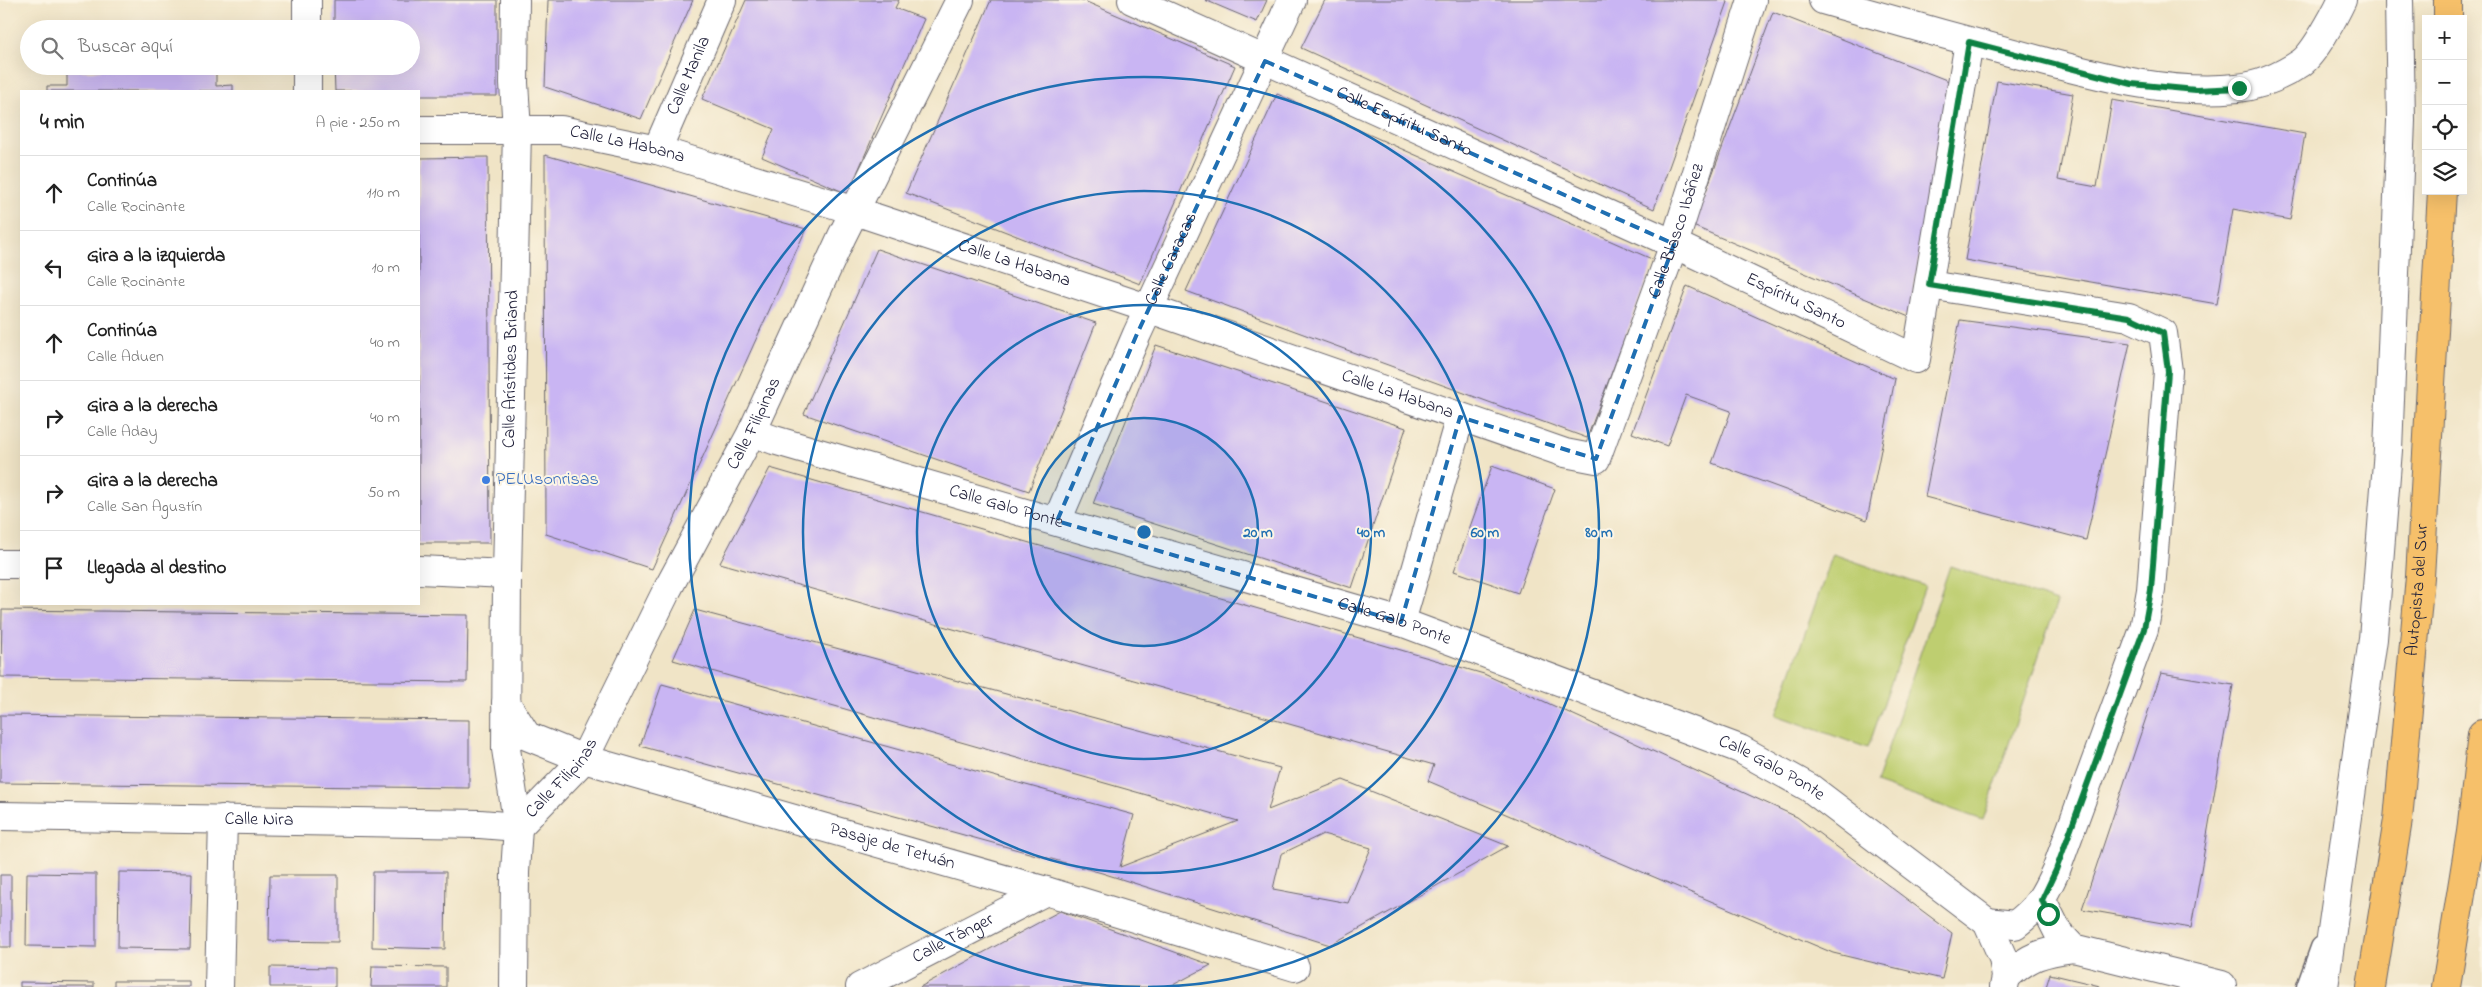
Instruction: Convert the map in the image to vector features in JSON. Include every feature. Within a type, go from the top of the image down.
[{"type":"highway","points":[[2448,0],[2448,15]]},
{"type":"highway","name":"Autopista del Sur","points":[[2372,987],[2398,820],[2420,577],[2442,195]]},
{"type":"highway","points":[[2446,987],[2471,832],[2482,734]]},
{"type":"street","points":[[307,0],[307,20]]},
{"type":"street","name":"Calle Arístides Briand","points":[[514,987],[515,872],[518,827],[506,749],[506,703],[517,130],[514,82],[515,0]]},
{"type":"street","name":"Calle Manila","points":[[656,150],[722,0]]},
{"type":"street","name":"Calle Filipinas","points":[[518,827],[584,759],[665,594],[752,432],[855,211],[960,0]]},
{"type":"street","name":"Calle Espíritu Santo","points":[[1132,0],[1674,244]]},
{"type":"street","name":"Calle Caracas","points":[[1057,521],[1137,334],[1292,0]]},
{"type":"street","name":"Calle Blasco Ibáñez","points":[[1596,459],[1674,244],[1752,0]]},
{"type":"street","points":[[1823,0],[1969,42],[2132,84],[2196,90],[2239,88],[2274,77],[2303,62],[2333,20],[2342,0]]},
{"type":"street","points":[[2324,987],[2373,639],[2388,450],[2400,121],[2399,0]]},
{"type":"street","points":[[1969,42],[1929,285],[2129,317],[2163,333],[2168,371],[2151,590],[2144,629],[2056,870],[2042,900],[2032,913],[2015,925],[1987,922]]},
{"type":"street","points":[[307,75],[307,90]]},
{"type":"street","name":"Calle La Habana","points":[[420,130],[561,130],[656,150],[855,211],[1150,309],[1565,453],[1596,459]]},
{"type":"street","name":"Espíritu Santo","points":[[1674,244],[1916,359],[1929,285]]},
{"type":"street","points":[[1401,622],[1460,417]]},
{"type":"street","name":"Calle Galo Ponte","points":[[752,432],[1401,622],[1740,749],[1810,788],[1987,922]]},
{"type":"street","points":[[0,564],[20,564]]},
{"type":"street","points":[[420,570],[507,574]]},
{"type":"street","name":"Pasaje de Tetuán","points":[[506,703],[527,736],[584,759],[1046,891],[1295,966]]},
{"type":"street","name":"Calle Nira","points":[[0,816],[480,824],[518,827]]},
{"type":"street","points":[[219,987],[224,819]]},
{"type":"street","name":"Calle Tánger","points":[[860,987],[1046,891]]},
{"type":"street","points":[[2042,900],[2058,932],[2073,948]]},
{"type":"street","points":[[1987,922],[2003,958],[2005,982]]},
{"type":"street","points":[[2005,982],[2020,964],[2045,951],[2073,948],[2222,986]]},
{"type":"lane","points":[[2308,987],[2334,917]]},
{"type":"highlighted area","points":[[1265,61],[1674,244],[1596,459],[1460,417],[1401,622],[1057,521],[1137,334]]},
{"type":"green space","points":[[1833,554],[1925,586],[1868,748],[1776,715]]},
{"type":"green space","points":[[1950,566],[2057,602],[1983,820],[1876,783]]},
{"type":"building","points":[[334,0],[497,0],[497,96],[420,96],[420,90],[335,90],[334,75],[420,75],[420,20],[334,20]]},
{"type":"building","points":[[548,0],[693,0],[641,119],[545,87]]},
{"type":"building","points":[[746,0],[899,0],[895,8],[924,19],[848,194],[762,157],[774,129],[702,99]]},
{"type":"building","points":[[991,0],[1082,0],[1235,66],[1140,284],[906,193]]},
{"type":"building","points":[[1205,0],[1267,0],[1257,22]]},
{"type":"building","points":[[1325,0],[1724,0],[1728,2],[1654,209],[1301,48]]},
{"type":"building","points":[[1773,12],[1949,81],[1909,317],[1693,226]]},
{"type":"building","points":[[67,75],[216,75],[216,86],[233,85],[233,90],[47,90],[47,86],[67,86]]},
{"type":"building","points":[[1997,81],[2073,94],[2058,180],[2097,187],[2112,100],[2305,134],[2290,220],[2233,209],[2217,304],[1965,260]]},
{"type":"building","points":[[1277,94],[1654,260],[1587,438],[1186,291]]},
{"type":"building","points":[[545,155],[806,229],[652,569],[546,534]]},
{"type":"building","points":[[488,157],[490,543],[420,543],[420,158]]},
{"type":"building","points":[[877,249],[1096,323],[1029,491],[804,414]]},
{"type":"building","points":[[1687,286],[1895,379],[1867,520],[1712,463],[1731,411],[1686,395],[1667,446],[1632,433]]},
{"type":"building","points":[[1960,320],[2130,343],[2086,540],[1925,497]]},
{"type":"building","points":[[1156,345],[1406,428],[1352,588],[1093,504]]},
{"type":"building","points":[[1492,466],[1555,489],[1518,593],[1454,571]]},
{"type":"building","points":[[770,468],[1484,674],[1797,817],[1952,933],[1942,979],[1833,953],[1428,781],[1434,765],[720,563]]},
{"type":"building","points":[[2,610],[468,615],[467,682],[1,677]]},
{"type":"building","points":[[695,610],[1280,768],[1268,810],[1343,780],[1508,846],[1330,945],[1102,873],[640,746],[662,684],[1134,815],[1120,867],[1238,821],[673,660]],"holes":[[[1323,834],[1371,848],[1348,903],[1273,889],[1281,854]]]},
{"type":"building","points":[[2161,673],[2233,685],[2191,928],[2082,909]]},
{"type":"building","points":[[0,715],[469,720],[469,788],[0,783]]},
{"type":"building","points":[[119,872],[192,873],[190,949],[118,948]]},
{"type":"building","points":[[373,872],[446,872],[445,949],[372,947]]},
{"type":"building","points":[[27,873],[96,874],[96,947],[26,946]]},
{"type":"building","points":[[0,875],[11,875],[11,947],[0,947]]},
{"type":"building","points":[[270,875],[338,875],[338,942],[269,941]]},
{"type":"building","points":[[1060,911],[1211,965],[1169,987],[920,987]]},
{"type":"building","points":[[372,966],[446,967],[446,987],[371,987]]},
{"type":"building","points":[[270,967],[335,968],[335,987],[270,987]]},
{"type":"building","points":[[2050,974],[2100,986],[2100,987],[2046,987]]},
{"type":"building","points":[[114,981],[189,981],[189,987],[114,987]]},
{"type":"building","points":[[20,982],[94,983],[94,987],[20,987]]},
{"type":"place","name":"PELUsonrisas","points":[[486,480]]},
{"type":"route","points":[[2048,914],[2042,900],[2056,870],[2144,629],[2151,590],[2168,371],[2163,333],[2129,317],[1929,285],[1969,42],[2132,84],[2196,90],[2239,88]]}]
